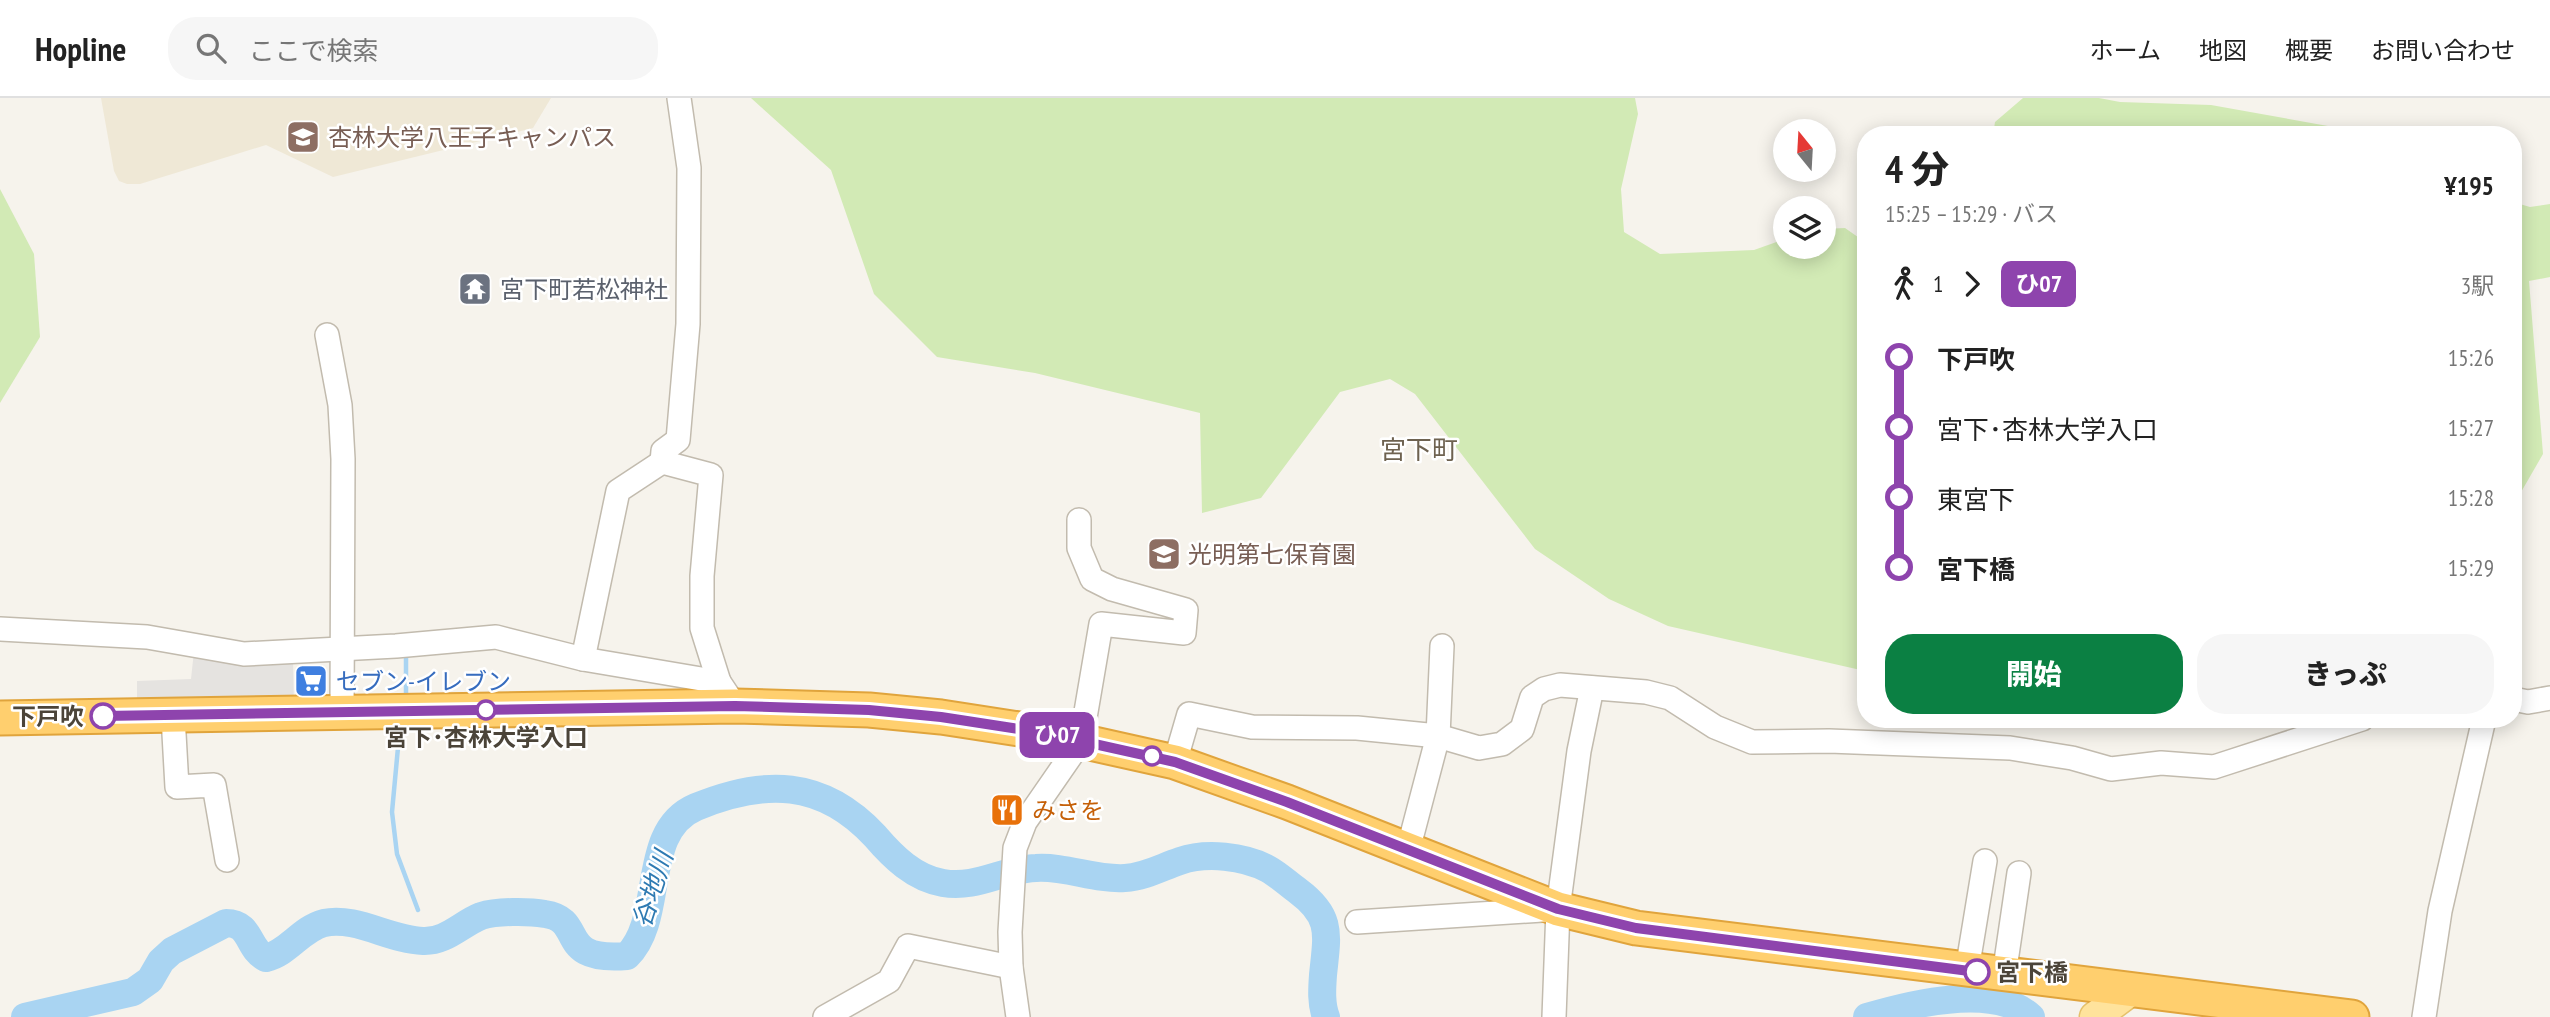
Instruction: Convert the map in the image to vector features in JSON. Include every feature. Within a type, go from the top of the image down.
[{"type":"highway","points":[[0,718],[342,713],[727,694],[929,716],[1081,741],[1175,762],[1558,909],[1636,928],[2352,1017]]},
{"type":"main road","points":[[2095,1017],[2130,991]]},
{"type":"street","points":[[662,462],[663,451],[678,440],[688,324],[689,169],[679,98]]},
{"type":"street","points":[[327,335],[340,405],[344,648],[342,713]]},
{"type":"street","points":[[583,659],[618,491],[662,462],[711,475],[702,576],[702,628],[727,694]]},
{"type":"street","points":[[1018,1017],[1011,967],[1013,862],[1019,834],[1025,822],[1081,741],[1101,624],[1184,633],[1186,610],[1112,589],[1092,579],[1079,548],[1079,520]]},
{"type":"street","points":[[0,629],[147,637],[244,654],[496,637],[727,694]]},
{"type":"street","points":[[1408,850],[1438,737],[1442,646]]},
{"type":"street","points":[[1175,762],[1189,714],[1252,727],[1357,728],[1438,737],[1479,748],[1502,744],[1522,729],[1532,697],[1544,689],[1560,685],[1646,692],[1670,698],[1716,727],[1752,742],[1829,741],[2010,748],[2071,758],[2111,769],[2161,763],[2214,767],[2334,728]]},
{"type":"street","points":[[1554,1017],[1558,909],[1579,751],[1592,688]]},
{"type":"street","points":[[2522,701],[2550,698]]},
{"type":"street","points":[[173,716],[177,787],[214,785],[227,860]]},
{"type":"street","points":[[2424,1017],[2440,911],[2482,728]]},
{"type":"street","points":[[1967,970],[1985,861]]},
{"type":"street","points":[[2004,975],[2019,873]]},
{"type":"street","points":[[1357,922],[1558,909]]},
{"type":"street","points":[[825,1017],[890,981],[908,946],[1011,967]]},
{"type":"shaded area","name":"杏林大学八王子キャンパス","points":[[101,98],[551,98],[533,128],[333,177],[266,145],[140,184],[127,184],[119,181],[114,171]]},
{"type":"shaded area","points":[[194,651],[293,658],[294,708],[137,706],[137,681],[191,679]]},
{"type":"green space","points":[[751,98],[1635,98],[1638,114],[1621,189],[1624,232],[1660,254],[1754,250],[1773,243],[1773,259],[1836,259],[1836,228],[1845,228],[1857,236],[1857,669],[1668,626],[1609,599],[1535,549],[1415,394],[1390,379],[1340,392],[1261,498],[1202,513],[1200,413],[1035,373],[937,357],[874,294],[831,170]]},
{"type":"green space","points":[[2023,98],[2099,98],[2120,102],[2211,105],[2328,126],[1994,126],[1995,122]]},
{"type":"green space","points":[[0,189],[34,254],[40,337],[0,403]]},
{"type":"green space","points":[[2550,204],[2550,277],[2529,281],[2543,454],[2522,490],[2522,205],[2530,207]]},
{"type":"waterway","points":[[406,652],[406,699]]},
{"type":"waterway","points":[[400,726],[392,812],[397,854],[418,910]]},
{"type":"waterway","name":"谷地川","points":[[25,1017],[133,992],[150,980],[161,961],[172,951],[226,923],[241,927],[255,949],[266,958],[281,951],[308,930],[324,923],[361,925],[411,940],[431,941],[446,936],[481,916],[504,912],[530,912],[558,918],[580,947],[589,953],[627,956],[639,940],[646,920],[659,855],[667,835],[678,819],[696,807],[721,798],[769,789],[813,794],[834,803],[855,817],[905,866],[943,883],[967,883],[1036,868],[1125,878],[1140,876],[1190,858],[1213,856],[1248,861],[1268,869],[1309,900],[1322,918],[1326,938],[1322,991],[1326,1017]]},
{"type":"waterway","name":"谷地川","points":[[1867,1017],[1952,999],[1996,1001],[2015,1007],[2031,1017]]},
{"type":"bus line","name":"ひ07","points":[[103,716],[735,706],[869,710],[941,717],[1045,733],[1175,762],[1287,802],[1558,909],[1636,928],[1977,972]]},
{"type":"place","name":"杏林大学八王子キャンパス","points":[[303,137]]},
{"type":"place","name":"宮下町若松神社","points":[[475,289]]},
{"type":"place","name":"光明第七保育園","points":[[1164,554]]},
{"type":"place","name":"セブン-イレブン","points":[[311,681]]},
{"type":"place","name":"宮下･杏林大学入口","points":[[486,710]]},
{"type":"place","name":"下戸吹","points":[[103,716]]},
{"type":"place","name":"みさを","points":[[1007,810]]},
{"type":"place","name":"宮下橋","points":[[1977,972]]},
{"type":"district","name":"宮下町","points":[[1419,449]]}]
